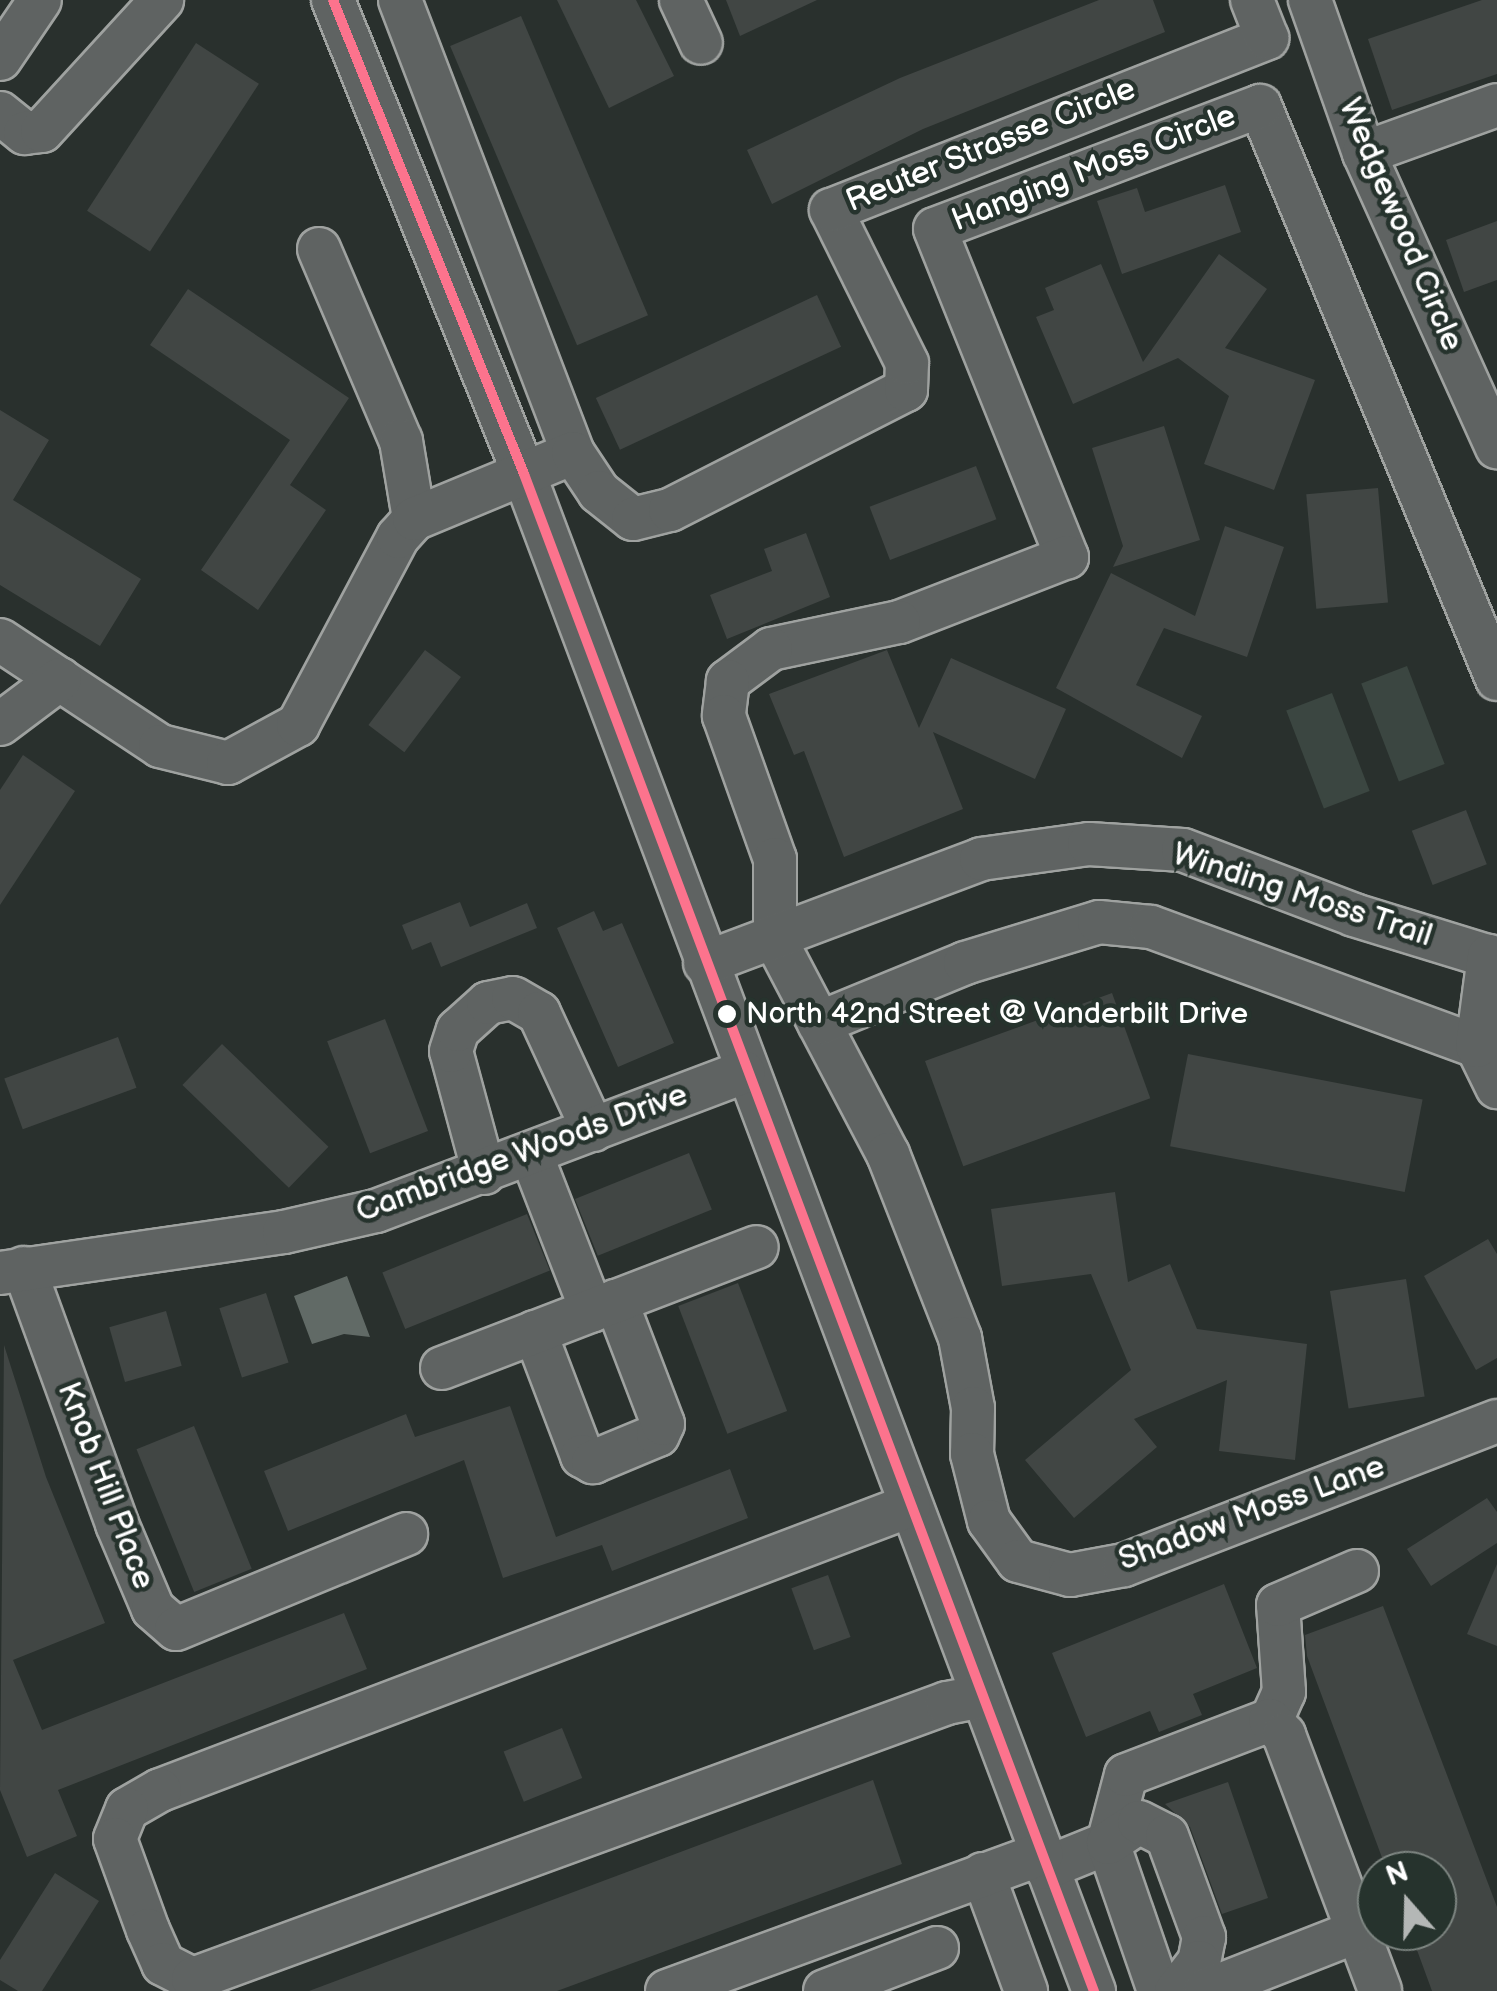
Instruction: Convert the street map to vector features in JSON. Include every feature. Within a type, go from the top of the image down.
[{"type":"street","points":[[0,58],[40,0]]},
{"type":"street","points":[[0,113],[26,132],[42,131],[162,0]]},
{"type":"street","points":[[177,0],[183,8],[191,0]]},
{"type":"street","points":[[333,0],[524,474],[744,1072],[1094,1991]]},
{"type":"street","points":[[0,640],[160,746],[228,763],[298,725],[398,537],[414,519],[573,453],[400,0]]},
{"type":"street","points":[[682,0],[701,43]]},
{"type":"street","name":"Reuter Strasse Circle","points":[[573,453],[599,492],[633,519],[670,510],[906,390],[907,364],[831,210],[1266,38],[1252,0]]},
{"type":"street","name":"Wedgewood Circle","points":[[1310,0],[1364,153],[1497,447]]},
{"type":"street","points":[[1364,153],[1497,105]]},
{"type":"street","name":"Hanging Moss Circle","points":[[775,940],[775,859],[724,716],[728,680],[772,648],[899,622],[1067,557],[934,229],[1260,106],[1497,679]]},
{"type":"street","points":[[319,249],[401,441],[414,519]]},
{"type":"street","points":[[0,724],[60,680]]},
{"type":"street","name":"Winding Moss Trail","points":[[704,963],[775,940],[981,859],[1088,844],[1183,850],[1354,915],[1493,958]]},
{"type":"street","points":[[819,1022],[964,963],[1099,922],[1151,927],[1476,1046]]},
{"type":"street","name":"Shadow Moss Lane","points":[[775,940],[888,1154],[960,1338],[973,1408],[972,1454],[989,1521],[1018,1561],[1070,1575],[1124,1565],[1497,1421]]},
{"type":"street","points":[[1493,958],[1476,1046],[1497,1087]]},
{"type":"street","points":[[484,1172],[452,1051],[458,1030],[488,1003],[513,998],[539,1013],[592,1130]]},
{"type":"street","name":"Cambridge Woods Drive","points":[[12,1271],[300,1229],[420,1197],[744,1072]]},
{"type":"street","points":[[532,1154],[662,1424],[658,1435],[593,1462],[582,1456],[535,1332]]},
{"type":"street","points":[[442,1368],[757,1247]]},
{"type":"street","name":"Knob Hill Place","points":[[12,1271],[152,1609],[176,1630],[406,1534]]},
{"type":"street","points":[[909,1506],[319,1738],[160,1790],[127,1809],[115,1839],[163,1964],[193,1979],[377,1908],[947,1703],[982,1696]]},
{"type":"street","points":[[1159,1991],[1108,1843],[1126,1775],[1271,1721],[1284,1692],[1278,1605],[1357,1570]]},
{"type":"street","points":[[1271,1721],[1284,1736],[1357,1928]]},
{"type":"street","points":[[667,1991],[984,1874],[1108,1843],[1138,1822],[1167,1836],[1204,1937],[1199,1962],[1176,1991]]},
{"type":"street","points":[[984,1874],[1026,1991]]},
{"type":"street","points":[[1206,1991],[1283,1977],[1357,1932]]},
{"type":"street","points":[[825,1991],[937,1948]]},
{"type":"street","points":[[1365,1951],[1380,1991]]},
{"type":"shaded area","points":[[1407,666],[1445,764],[1399,782],[1361,684]]},
{"type":"shaded area","points":[[1332,693],[1370,791],[1324,809],[1286,711]]},
{"type":"shaded area","points":[[347,1276],[370,1337],[344,1334],[312,1344],[294,1296]]},
{"type":"building","points":[[557,0],[636,0],[674,76],[609,108]]},
{"type":"building","points":[[726,0],[817,0],[740,36]]},
{"type":"building","points":[[1099,0],[1153,0],[1165,32],[923,129],[772,204],[747,150],[900,78]]},
{"type":"building","points":[[1482,0],[1497,0],[1497,74],[1392,110],[1368,39]]},
{"type":"building","points":[[521,16],[648,315],[577,345],[450,46]]},
{"type":"building","points":[[196,43],[259,84],[150,252],[87,211]]},
{"type":"building","points":[[1225,185],[1241,232],[1122,274],[1097,201],[1137,188],[1145,212]]},
{"type":"building","points":[[1497,221],[1497,280],[1464,292],[1446,240]]},
{"type":"building","points":[[1219,254],[1267,289],[1225,348],[1315,380],[1274,490],[1204,464],[1229,396],[1178,358],[1073,404],[1036,317],[1054,310],[1045,288],[1101,264],[1143,362]]},
{"type":"building","points":[[188,289],[349,398],[290,485],[326,510],[258,610],[201,570],[290,440],[150,345]]},
{"type":"building","points":[[817,295],[841,347],[620,450],[596,398]]},
{"type":"building","points":[[0,410],[49,440],[13,500],[141,579],[100,646],[0,585]]},
{"type":"building","points":[[1164,426],[1200,540],[1113,567],[1123,546],[1092,448]]},
{"type":"building","points":[[976,466],[996,519],[890,560],[870,507]]},
{"type":"building","points":[[1378,488],[1388,603],[1316,609],[1306,494]]},
{"type":"building","points":[[1225,526],[1284,547],[1247,657],[1164,628],[1136,685],[1202,716],[1182,758],[1056,688],[1111,573],[1195,616]]},
{"type":"building","points":[[806,533],[830,597],[727,639],[710,595],[772,571],[764,549]]},
{"type":"building","points":[[425,650],[461,677],[404,752],[368,725]]},
{"type":"building","points":[[887,650],[919,728],[951,658],[1066,709],[1035,779],[933,732],[963,809],[844,857],[804,751],[794,755],[769,694]]},
{"type":"building","points":[[23,755],[75,791],[0,905],[0,790]]},
{"type":"building","points":[[1466,810],[1487,864],[1433,885],[1412,831]]},
{"type":"building","points":[[460,902],[470,927],[527,903],[537,928],[441,967],[431,942],[412,950],[402,925]]},
{"type":"building","points":[[594,911],[603,931],[622,923],[674,1043],[618,1067],[557,928]]},
{"type":"building","points":[[1112,993],[1150,1098],[963,1166],[925,1061]]},
{"type":"building","points":[[385,1019],[428,1131],[370,1153],[327,1041]]},
{"type":"building","points":[[118,1037],[136,1088],[23,1129],[4,1078]]},
{"type":"building","points":[[222,1044],[328,1147],[289,1188],[182,1085]]},
{"type":"building","points":[[1188,1054],[1423,1100],[1405,1192],[1170,1146]]},
{"type":"building","points":[[689,1153],[712,1210],[598,1256],[575,1199]]},
{"type":"building","points":[[1115,1192],[1128,1282],[1170,1264],[1197,1329],[1307,1344],[1295,1460],[1219,1451],[1227,1380],[1134,1419],[1157,1447],[1074,1518],[1025,1460],[1131,1370],[1091,1274],[1002,1286],[991,1209]]},
{"type":"building","points":[[527,1214],[550,1271],[405,1329],[382,1272]]},
{"type":"building","points":[[1488,1239],[1497,1254],[1497,1358],[1476,1370],[1424,1276]]},
{"type":"building","points":[[1406,1279],[1425,1397],[1349,1409],[1330,1291]]},
{"type":"building","points":[[738,1283],[787,1411],[727,1434],[678,1306]]},
{"type":"building","points":[[266,1293],[289,1362],[242,1378],[219,1308]]},
{"type":"building","points":[[166,1311],[182,1366],[125,1382],[109,1327]]},
{"type":"building","points":[[4,1345],[46,1477],[105,1623],[13,1660],[42,1730],[344,1613],[367,1669],[58,1790],[77,1836],[27,1857],[0,1790]]},
{"type":"building","points":[[510,1406],[556,1537],[730,1469],[748,1518],[612,1571],[602,1545],[503,1578],[464,1460],[288,1531],[264,1471],[406,1414],[415,1437]]},
{"type":"building","points":[[194,1426],[252,1569],[194,1592],[137,1449]]},
{"type":"building","points":[[1487,1498],[1497,1512],[1497,1543],[1431,1586],[1407,1549]]},
{"type":"building","points":[[1497,1564],[1497,1646],[1467,1634]]},
{"type":"building","points":[[828,1575],[851,1637],[814,1650],[791,1588]]},
{"type":"building","points":[[1224,1584],[1257,1668],[1193,1694],[1202,1715],[1159,1732],[1150,1711],[1086,1737],[1052,1653]]},
{"type":"building","points":[[1383,1606],[1497,1907],[1497,1991],[1432,1991],[1417,1951],[1457,1951],[1457,1851],[1380,1851],[1307,1656],[1305,1635]]},
{"type":"building","points":[[562,1728],[582,1778],[524,1802],[504,1752]]},
{"type":"building","points":[[873,1780],[902,1864],[557,1991],[309,1991]]},
{"type":"building","points":[[1228,1782],[1268,1898],[1222,1914],[1190,1827],[1165,1804]]},
{"type":"building","points":[[55,1873],[99,1901],[42,1991],[18,1991],[0,1980],[0,1960]]},
{"type":"transit line","points":[[333,0],[524,474],[1094,1991]]},
{"type":"place","name":"North 42nd Street @ Vanderbilt Drive","points":[[727,1014]]}]
